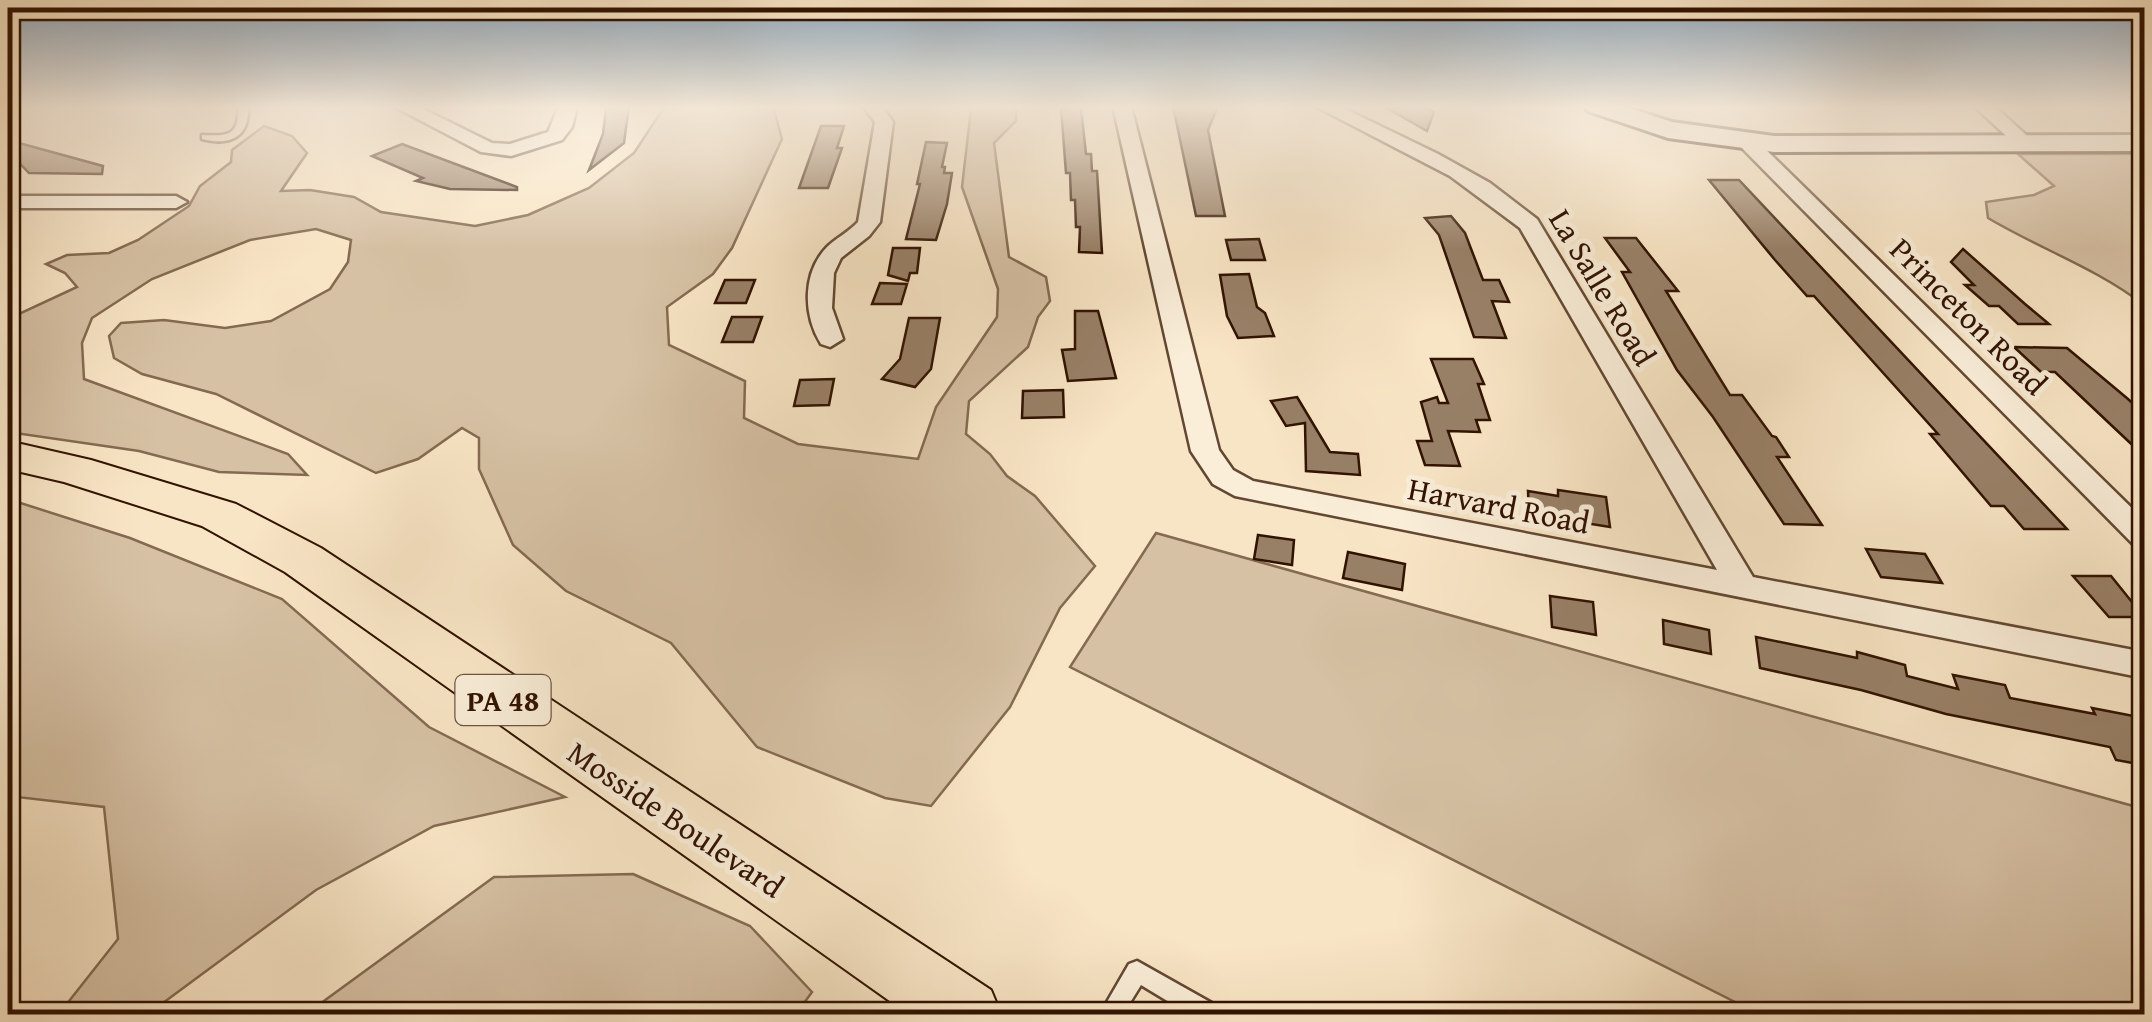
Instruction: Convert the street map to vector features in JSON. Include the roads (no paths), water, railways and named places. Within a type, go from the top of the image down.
[{"type":"main road","name":"Mosside Boulevard","points":[[8,456],[75,470],[219,516],[303,560],[966,1014]]},
{"type":"street","points":[[830,340],[819,320],[824,267],[869,222],[879,154]]},
{"type":"street","name":"Harvard Road","points":[[1133,154],[1205,451],[1224,477],[1245,490],[2144,665]]},
{"type":"street","name":"La Salle Road","points":[[1419,154],[1472,180],[1529,224],[1742,588]]},
{"type":"street","name":"Princeton Road","points":[[1759,154],[2144,537]]},
{"type":"street","points":[[8,202],[176,202]]},
{"type":"lane","points":[[1111,1014],[1137,971],[1209,1014]]}]
